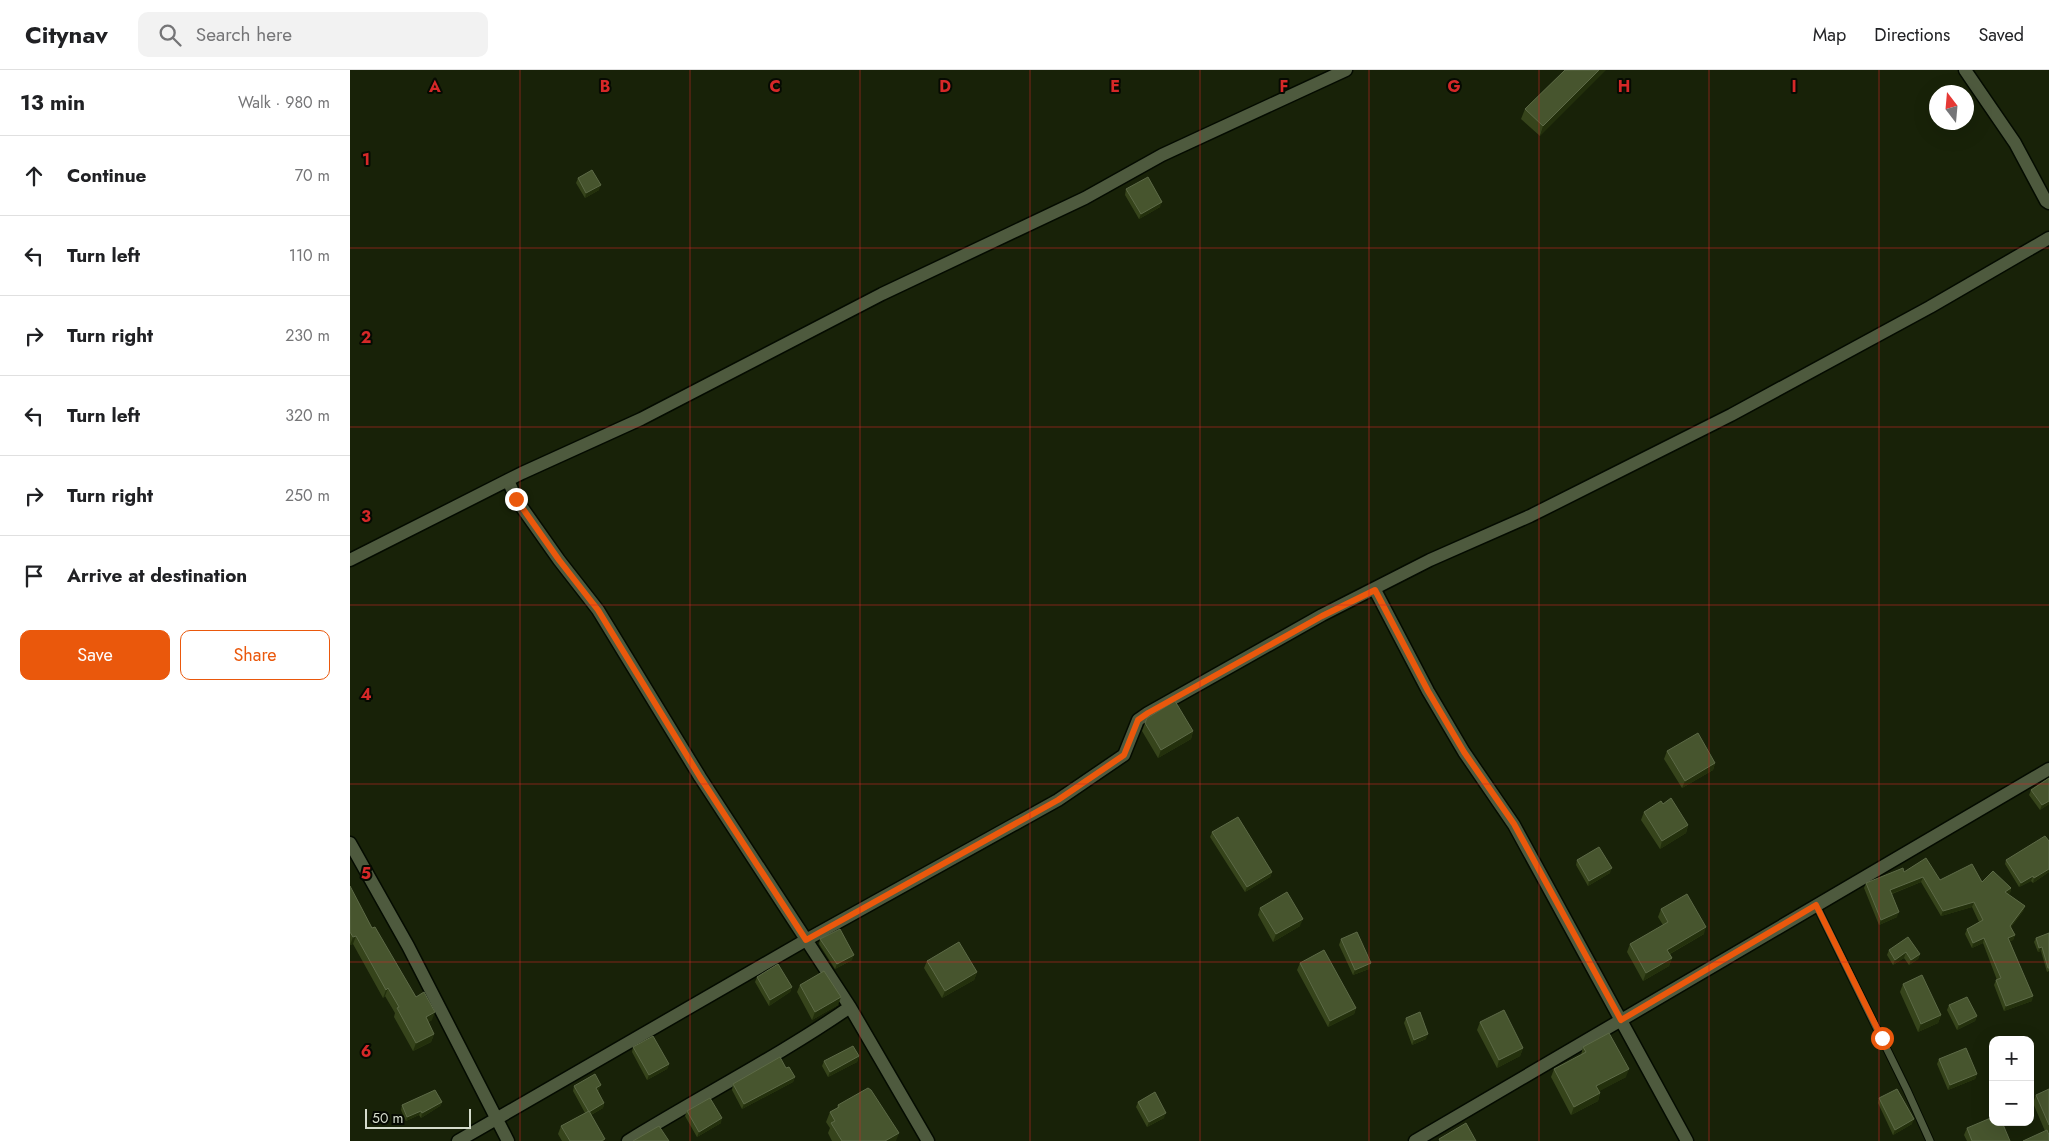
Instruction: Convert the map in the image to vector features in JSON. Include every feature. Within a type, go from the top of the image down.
[{"type":"street","points":[[350,560],[508,480],[641,419],[882,294],[1085,198],[1162,155],[1346,70]]},
{"type":"street","points":[[1964,70],[2015,143],[2046,201],[2049,203]]},
{"type":"street","points":[[458,1141],[806,940],[1058,800],[1124,755],[1138,720],[1148,713],[1322,616],[1430,560],[1530,516],[1731,416],[1930,307],[2049,238]]},
{"type":"street","points":[[508,480],[516,499],[559,560],[598,610],[700,777],[850,1007],[928,1141]]},
{"type":"street","points":[[1375,590],[1428,691],[1464,752],[1514,824],[1687,1141]]},
{"type":"street","points":[[1415,1141],[2049,769]]},
{"type":"street","points":[[350,843],[408,946],[508,1141]]},
{"type":"street","points":[[628,1141],[717,1087],[808,1036],[850,1007]]},
{"type":"lane","points":[[1816,905],[1930,1141]]},
{"type":"building","points":[[1565,70],[1599,70],[1543,126],[1525,109]]},
{"type":"building","points":[[592,170],[601,185],[586,193],[578,178]]},
{"type":"building","points":[[1148,177],[1162,202],[1141,214],[1126,189]]},
{"type":"building","points":[[1175,701],[1193,731],[1161,750],[1145,723],[1147,718]]},
{"type":"building","points":[[1698,733],[1715,763],[1685,781],[1667,751]]},
{"type":"building","points":[[2049,778],[2049,801],[2042,805],[2031,790]]},
{"type":"building","points":[[1671,798],[1688,825],[1662,841],[1644,812],[1661,801],[1663,804]]},
{"type":"building","points":[[1238,817],[1272,872],[1247,887],[1212,832]]},
{"type":"building","points":[[2045,836],[2049,841],[2049,869],[2021,883],[2006,860]]},
{"type":"building","points":[[1599,847],[1612,868],[1589,881],[1577,860]]},
{"type":"building","points":[[1926,858],[1940,880],[1972,864],[1982,882],[1993,871],[2011,888],[2005,892],[2025,906],[2010,926],[2015,935],[2008,938],[2033,996],[2006,1006],[1996,980],[2001,978],[1984,938],[1973,943],[1967,929],[1983,920],[1974,902],[1943,911],[1923,877],[1890,890],[1899,912],[1881,920],[1866,883],[1903,868],[1904,872]]},
{"type":"building","points":[[350,886],[372,928],[375,927],[416,997],[424,992],[435,1012],[426,1017],[434,1034],[416,1043],[388,988],[386,990],[356,936],[353,937],[350,932]]},
{"type":"building","points":[[1287,892],[1303,919],[1276,934],[1260,908]]},
{"type":"building","points":[[1687,894],[1706,927],[1667,950],[1672,958],[1646,973],[1630,944],[1668,922],[1661,909]]},
{"type":"building","points":[[840,929],[854,955],[837,964],[820,939]]},
{"type":"building","points":[[1357,932],[1371,963],[1355,970],[1341,939]]},
{"type":"building","points":[[2049,933],[2048,968],[2042,947],[2039,948],[2036,938]]},
{"type":"building","points":[[1908,937],[1920,954],[1911,960],[1906,952],[1895,960],[1889,950]]},
{"type":"building","points":[[959,942],[977,972],[945,991],[927,961]]},
{"type":"building","points":[[1324,950],[1356,1008],[1330,1021],[1300,963]]},
{"type":"building","points":[[778,964],[792,987],[770,1000],[757,977]]},
{"type":"building","points":[[824,971],[841,997],[815,1012],[800,985]]},
{"type":"building","points":[[1922,975],[1941,1015],[1921,1024],[1903,984]]},
{"type":"building","points":[[1967,997],[1977,1016],[1959,1025],[1949,1005]]},
{"type":"building","points":[[1504,1010],[1523,1048],[1499,1060],[1480,1022]]},
{"type":"building","points":[[1420,1012],[1428,1034],[1414,1040],[1406,1018]]},
{"type":"building","points":[[1609,1033],[1629,1069],[1596,1086],[1600,1093],[1574,1107],[1554,1069],[1586,1052],[1583,1047]]},
{"type":"building","points":[[653,1036],[669,1064],[649,1075],[633,1047]]},
{"type":"building","points":[[853,1046],[859,1056],[830,1072],[824,1061]]},
{"type":"building","points":[[1966,1048],[1977,1074],[1950,1085],[1939,1059]]},
{"type":"building","points":[[780,1057],[786,1068],[789,1067],[795,1077],[744,1104],[733,1084]]},
{"type":"building","points":[[595,1074],[601,1085],[596,1088],[604,1103],[589,1112],[574,1086]]},
{"type":"building","points":[[868,1088],[899,1133],[885,1141],[842,1141],[831,1123],[835,1121],[830,1112],[839,1107],[838,1105]]},
{"type":"building","points":[[1897,1089],[1914,1119],[1895,1130],[1879,1098]]},
{"type":"building","points":[[2049,1089],[2049,1125],[2036,1095]]},
{"type":"building","points":[[435,1090],[442,1102],[422,1113],[421,1111],[407,1117],[402,1105]]},
{"type":"building","points":[[1155,1092],[1166,1113],[1149,1122],[1138,1102]]},
{"type":"building","points":[[710,1098],[722,1118],[699,1132],[687,1111]]},
{"type":"building","points":[[589,1111],[605,1139],[601,1141],[570,1141],[561,1126]]},
{"type":"building","points":[[1989,1119],[1989,1126],[2004,1126],[2010,1141],[1972,1141],[1967,1128]]},
{"type":"building","points":[[1466,1123],[1476,1141],[1440,1141],[1439,1139]]},
{"type":"building","points":[[659,1126],[669,1141],[633,1141]]},
{"type":"building","points":[[2047,1130],[2049,1141],[2023,1141]]},
{"type":"route","points":[[516,499],[559,560],[598,610],[700,777],[806,940],[1058,800],[1124,755],[1138,720],[1148,713],[1322,616],[1375,590],[1428,691],[1464,752],[1514,824],[1621,1020],[1816,905],[1882,1038]]}]
